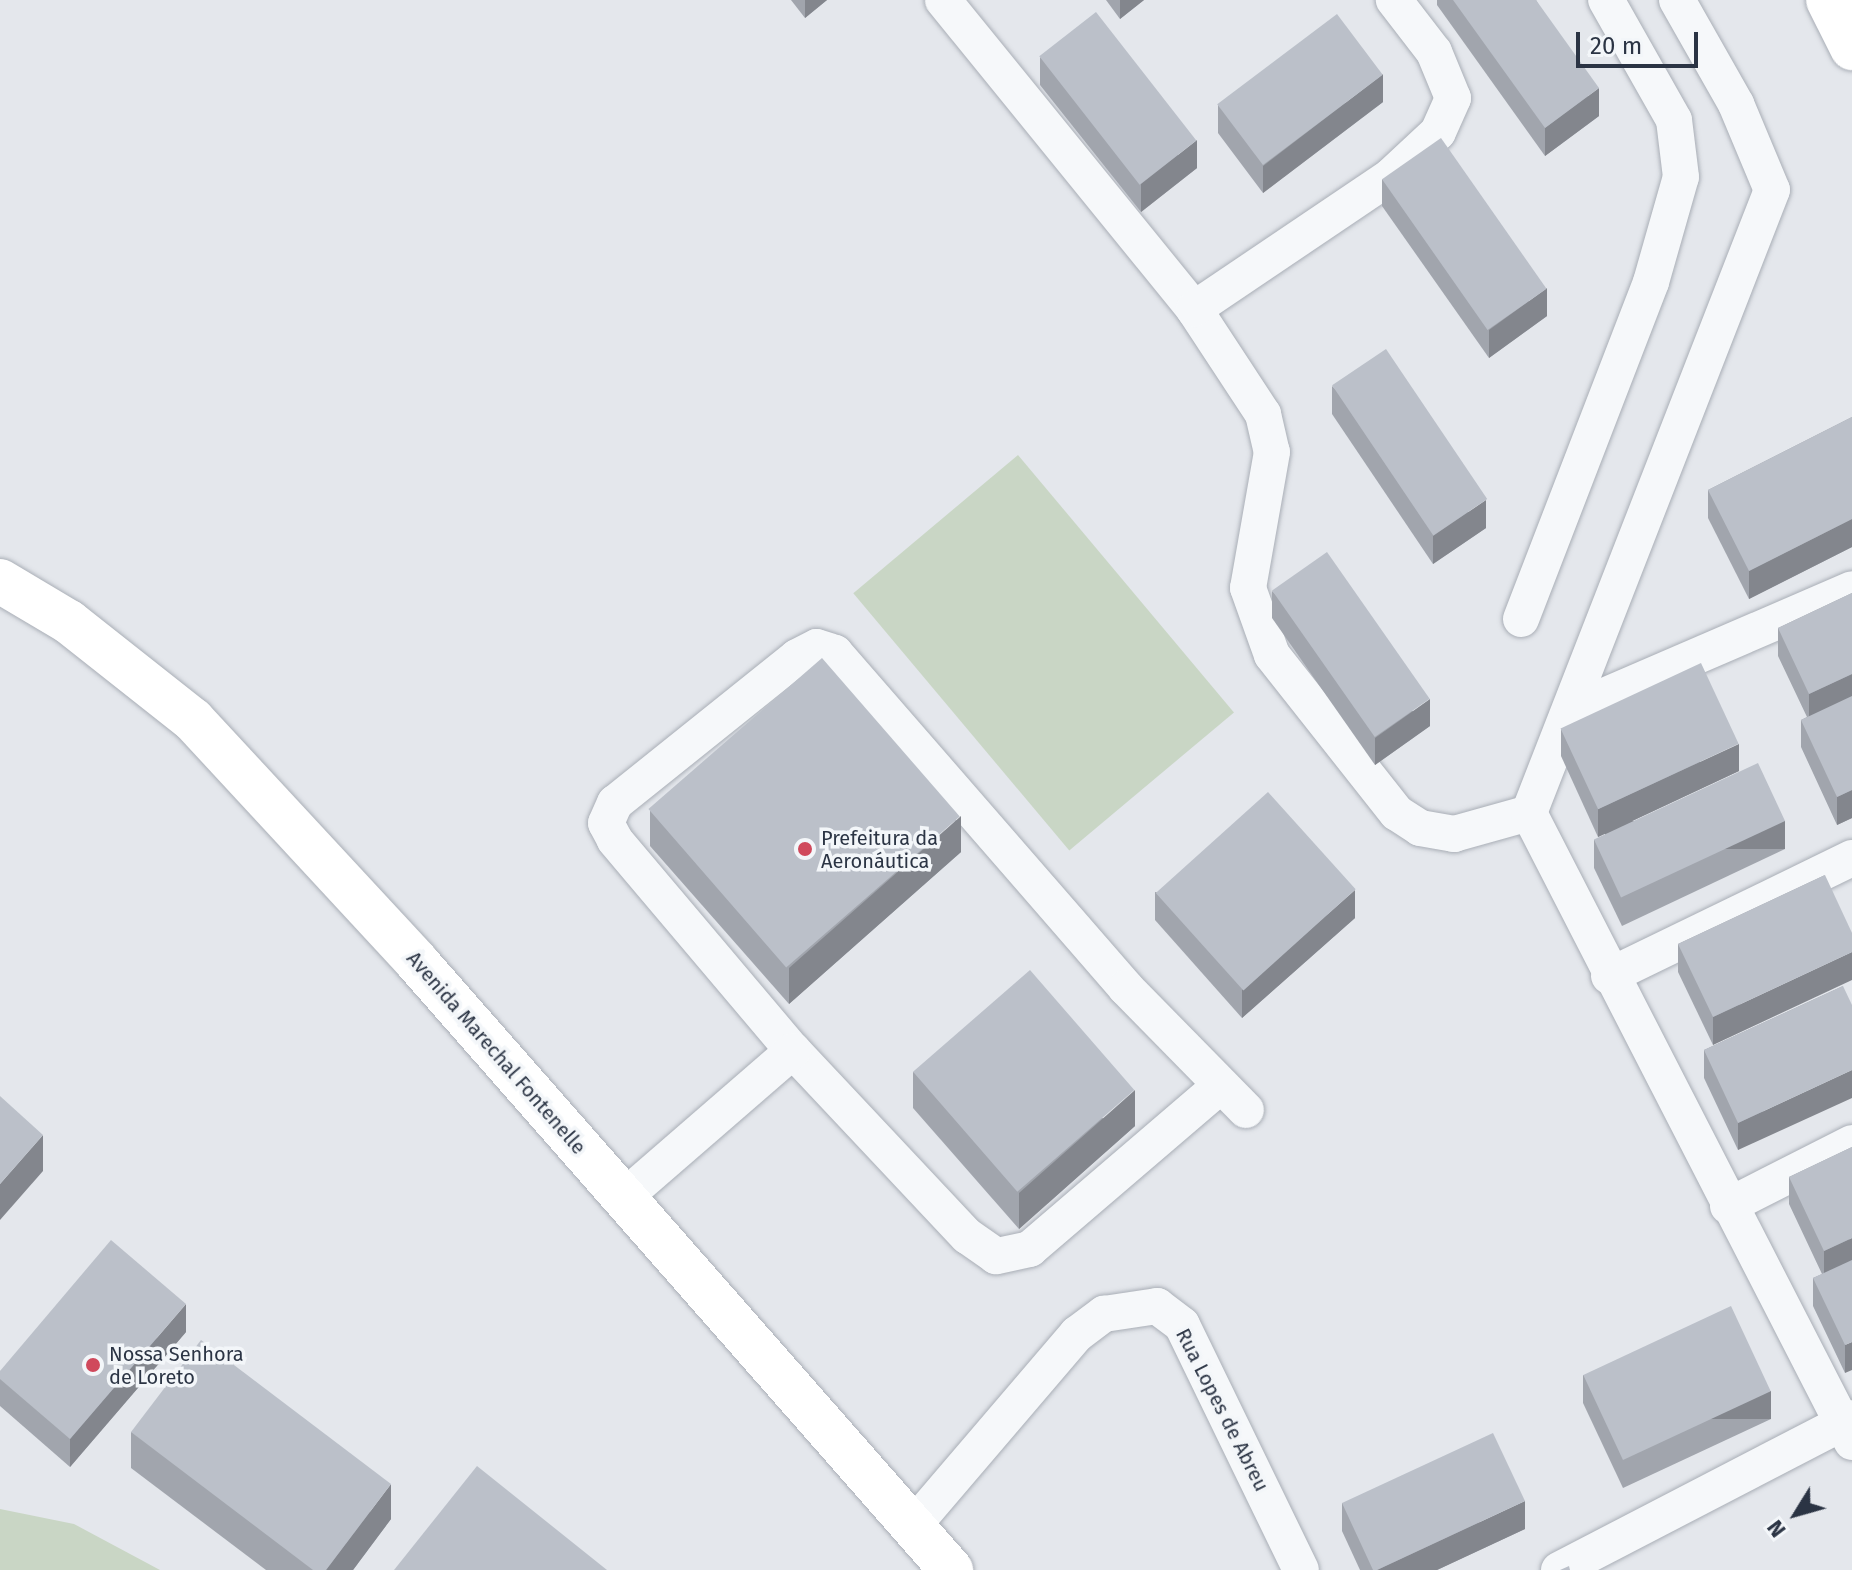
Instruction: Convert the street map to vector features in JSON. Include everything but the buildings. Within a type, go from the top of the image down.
[{"type":"main road","points":[[1828,0],[1852,48]]},
{"type":"main road","name":"Avenida Marechal Fontenelle","points":[[0,581],[69,622],[193,720],[623,1198],[951,1570]]},
{"type":"street","points":[[1194,309],[1391,176],[1438,132],[1453,98],[1434,52],[1394,0]]},
{"type":"street","points":[[1521,619],[1651,282],[1681,177],[1674,120],[1606,0]]},
{"type":"street","points":[[1559,1570],[1849,1428],[1728,1206],[1529,813],[1574,709],[1772,190],[1736,104],[1677,0]]},
{"type":"street","points":[[959,6],[1194,309],[1263,414],[1272,452],[1248,588],[1272,655],[1397,813],[1420,828],[1454,834],[1529,813]]},
{"type":"street","points":[[1574,709],[1852,589]]},
{"type":"street","points":[[817,647],[835,653],[1062,917],[1233,1098],[1012,1258],[967,1236],[793,1051],[606,823],[615,803],[817,647]]},
{"type":"street","points":[[1609,976],[1852,858]]},
{"type":"street","points":[[623,1198],[793,1051]]},
{"type":"street","points":[[1728,1206],[1852,1143]]},
{"type":"street","name":"Rua Lopes de Abreu","points":[[912,1527],[1077,1334],[1104,1314],[1157,1306],[1182,1325],[1301,1570]]},
{"type":"green space","points":[[1018,455],[1234,712],[1069,851],[853,593]]},
{"type":"green space","points":[[0,1509],[74,1524],[160,1570],[0,1570]]},
{"type":"place","name":"Prefeitura da Aeronáutica","points":[[805,849]]},
{"type":"place","name":"Nossa Senhora de Loreto","points":[[93,1365]]}]
